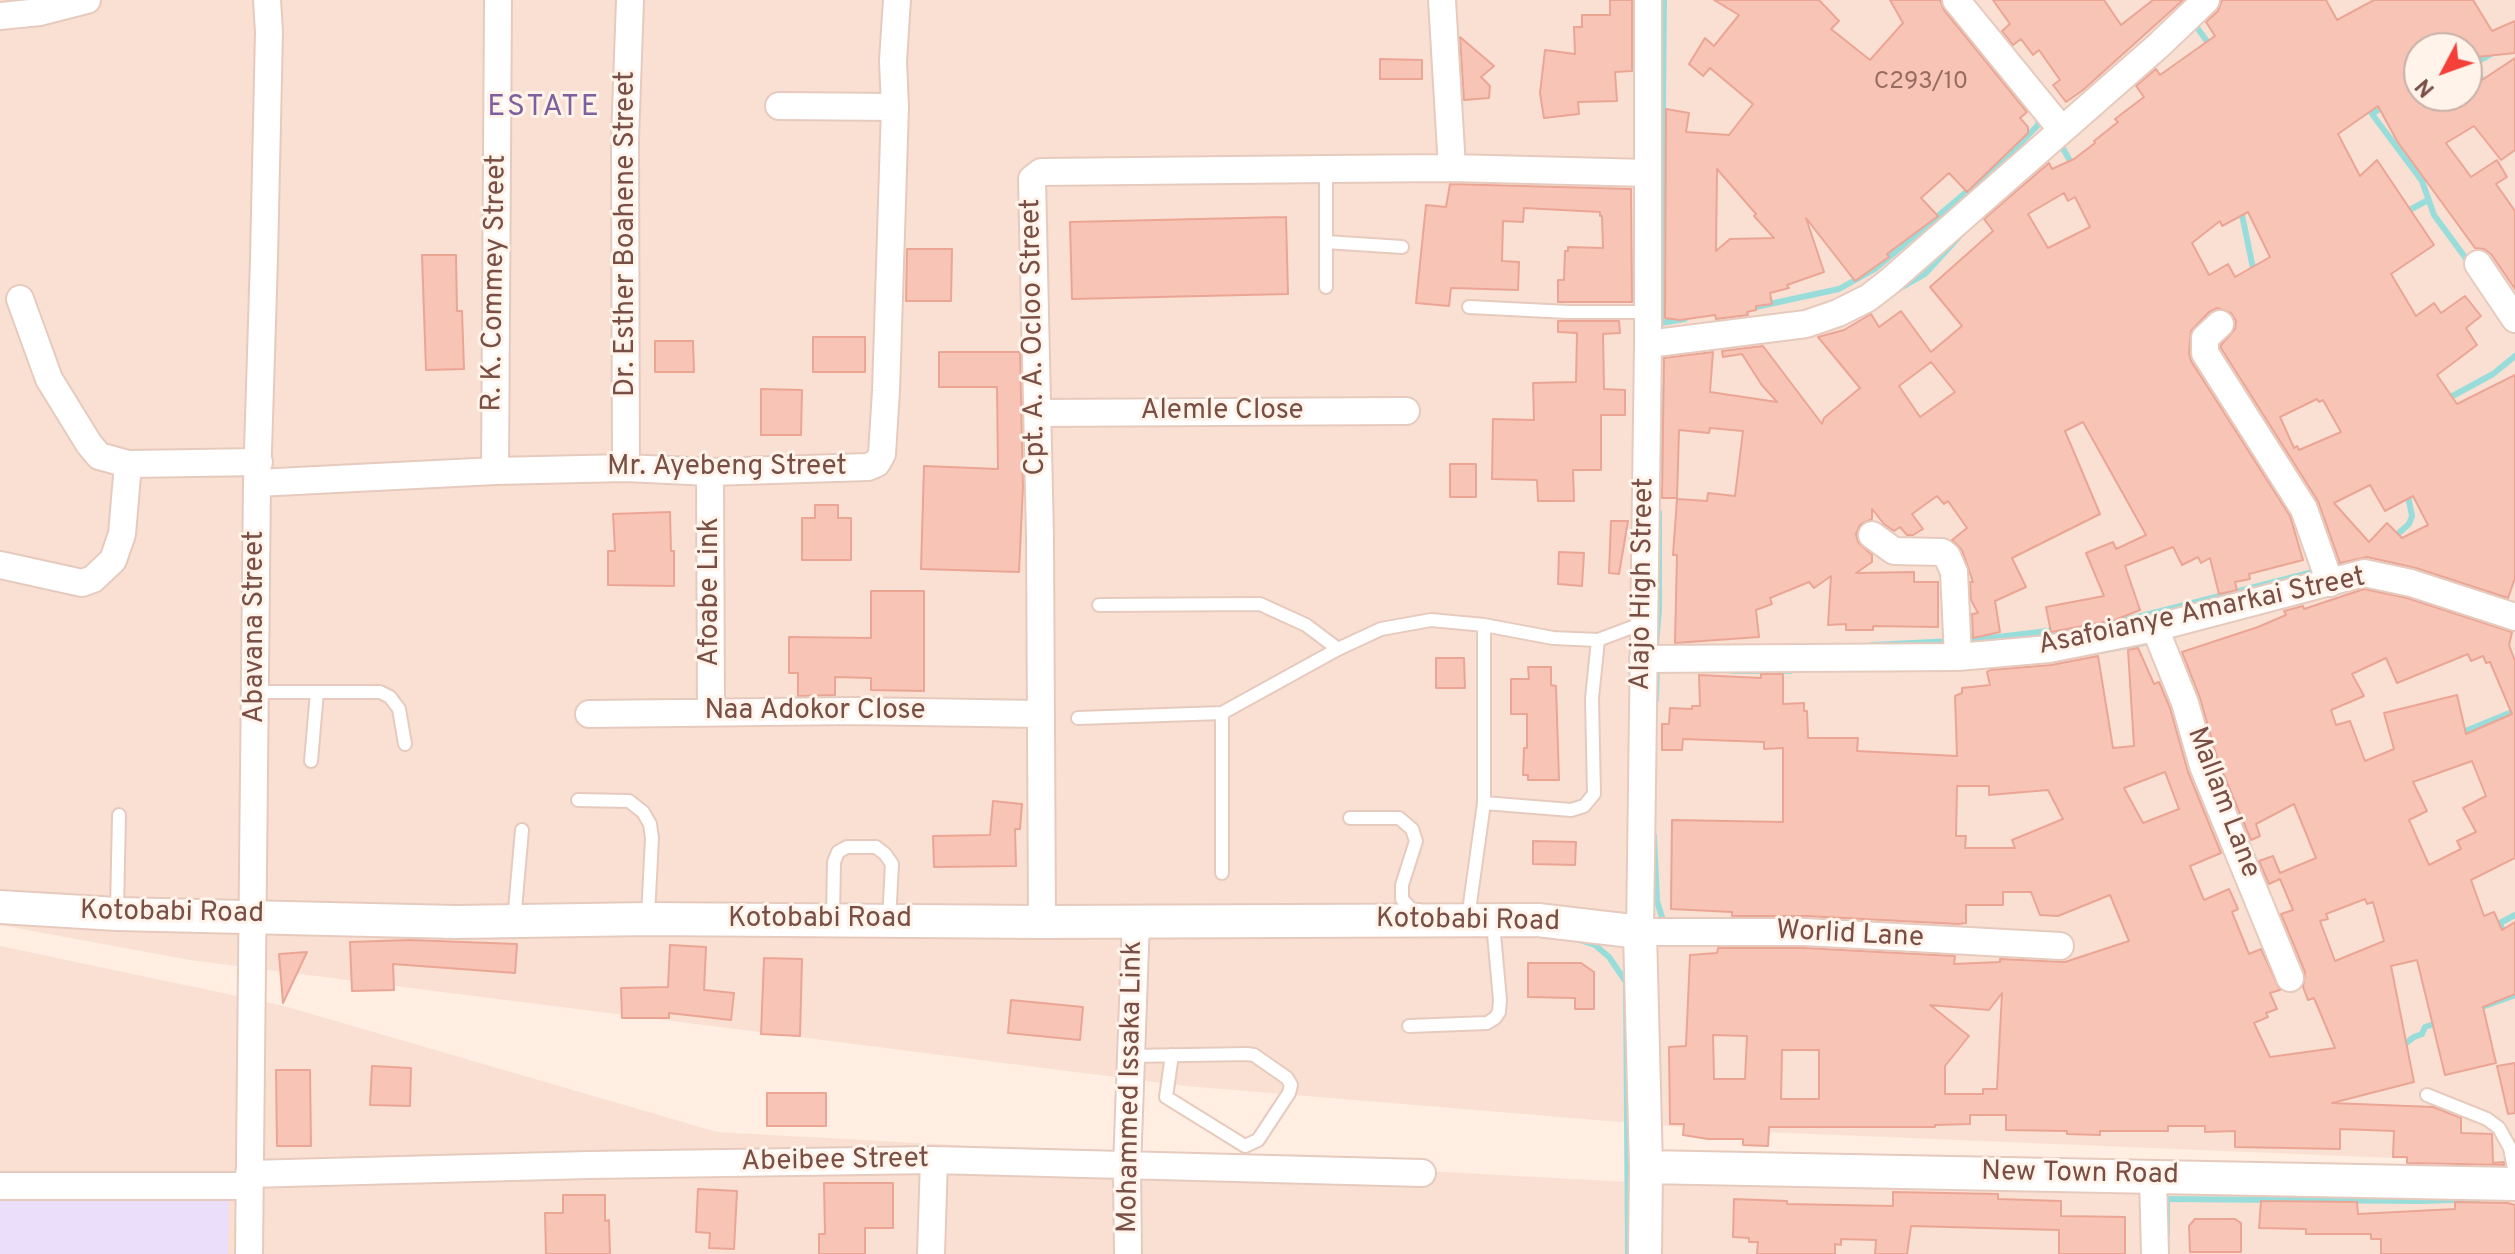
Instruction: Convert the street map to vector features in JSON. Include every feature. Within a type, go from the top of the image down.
[{"type":"street","points":[[0,16],[40,12],[87,0]]},
{"type":"street","name":"Abavana Street","points":[[249,1254],[267,0]]},
{"type":"street","name":"R. K. Commey Street","points":[[495,471],[498,0]]},
{"type":"street","name":"Dr. Esther Boahene Street","points":[[626,468],[625,140],[630,0]]},
{"type":"street","name":"Mr. Ayebeng Street","points":[[128,464],[258,472],[626,468],[710,472],[868,467],[877,463],[882,454],[890,304],[895,107],[893,61],[897,0]]},
{"type":"street","points":[[1442,0],[1452,168]]},
{"type":"street","name":"Alajo High Street","points":[[1645,1254],[1640,932],[1648,344],[1648,0]]},
{"type":"street","points":[[1956,0],[2062,130]]},
{"type":"street","points":[[1648,344],[1806,324],[1852,307],[1890,281],[2206,0]]},
{"type":"street","points":[[779,106],[895,107]]},
{"type":"street","name":"Cpt. A. A. Ocloo Street","points":[[1042,922],[1040,537],[1031,187],[1036,174],[1452,168],[1648,173]]},
{"type":"street","points":[[2478,264],[2515,319]]},
{"type":"street","points":[[0,565],[82,583],[102,572],[113,560],[122,534],[128,464],[99,456],[89,444],[49,379],[20,299]]},
{"type":"street","points":[[2220,324],[2205,338],[2205,353],[2304,509],[2330,583]]},
{"type":"street","name":"Alemle Close","points":[[1037,413],[1406,411]]},
{"type":"street","name":"Afoabe Link","points":[[710,472],[711,712]]},
{"type":"street","points":[[1872,535],[1894,551],[1942,552],[1947,556],[1954,572],[1958,657]]},
{"type":"street","name":"Asafoianye Amarkai Street","points":[[1643,659],[1958,657],[2049,649],[2155,628],[2364,573],[2411,583],[2515,617]]},
{"type":"street","name":"Mallam Lane","points":[[2155,628],[2185,703],[2203,766],[2290,978]]},
{"type":"street","name":"Naa Adokor Close","points":[[589,714],[1040,714]]},
{"type":"street","name":"Kotobabi Road","points":[[0,907],[117,914],[456,922],[648,919],[1042,922],[1477,916],[1640,932]]},
{"type":"street","name":"Mohammed Issaka Link","points":[[1128,1254],[1127,1167],[1136,920]]},
{"type":"street","name":"Worlid Lane","points":[[1640,932],[1805,932],[2060,946]]},
{"type":"street","points":[[931,1254],[934,1160]]},
{"type":"street","name":"Abeibee Street","points":[[0,1186],[249,1180],[589,1165],[934,1160],[1422,1173]]},
{"type":"street","name":"New Town Road","points":[[1646,1167],[2515,1184]]},
{"type":"street","points":[[2153,1177],[2155,1254]]},
{"type":"lane","points":[[1326,169],[1326,287]]},
{"type":"lane","points":[[1326,242],[1402,247]]},
{"type":"lane","points":[[1469,307],[1648,312]]},
{"type":"lane","points":[[1099,605],[1260,604],[1306,625],[1338,649]]},
{"type":"lane","points":[[1078,718],[1222,713],[1338,649],[1381,629],[1431,620],[1484,625],[1553,638],[1598,640],[1643,623]]},
{"type":"lane","points":[[1409,1026],[1487,1023],[1499,1012],[1500,1000],[1477,916],[1484,803],[1484,625]]},
{"type":"lane","points":[[1484,803],[1571,810],[1584,806],[1594,794],[1592,698],[1598,640]]},
{"type":"lane","points":[[257,692],[380,692],[390,697],[399,709],[405,744]]},
{"type":"lane","points":[[311,761],[317,692]]},
{"type":"lane","points":[[1222,713],[1222,873]]},
{"type":"lane","points":[[578,800],[629,801],[643,812],[650,824],[652,838],[648,919]]},
{"type":"lane","points":[[117,914],[119,815]]},
{"type":"lane","points":[[1350,818],[1399,818],[1412,829],[1416,841],[1402,885],[1402,899],[1412,910],[1477,916]]},
{"type":"lane","points":[[514,921],[522,830]]},
{"type":"lane","points":[[833,920],[834,862],[838,852],[847,847],[876,847],[892,864],[889,921]]},
{"type":"lane","points":[[1131,1056],[1172,1055],[1254,1055],[1287,1078],[1291,1085],[1289,1093],[1258,1140],[1245,1146],[1166,1097],[1172,1055]]},
{"type":"lane","points":[[2427,1095],[2487,1119],[2499,1128],[2510,1148],[2515,1174]]},
{"type":"shaded area","points":[[0,0],[2515,0],[2515,1163],[1717,1130],[1186,1086],[190,960],[0,925]]},
{"type":"shaded area","points":[[0,946],[284,1006],[717,1132],[1645,1183],[2515,1195],[2515,1254],[0,1254]]},
{"type":"shaded area","points":[[0,1181],[229,1184],[228,1254],[0,1254]]},
{"type":"building","points":[[1610,0],[1632,0],[1632,71],[1615,72],[1617,101],[1578,102],[1579,114],[1544,118],[1540,93],[1545,50],[1575,54],[1574,27],[1582,27],[1582,15],[1610,15]]},
{"type":"building","points":[[1714,0],[1819,0],[1839,21],[1831,29],[1870,60],[1903,23],[1890,0],[1940,0],[1944,10],[2027,112],[2020,118],[2028,127],[2028,133],[1967,192],[1949,173],[1921,198],[1938,216],[1855,281],[1806,218],[1824,272],[1770,293],[1772,304],[1756,306],[1756,310],[1747,312],[1748,315],[1716,319],[1715,315],[1680,320],[1665,318],[1666,109],[1689,113],[1686,132],[1729,135],[1753,104],[1710,68],[1703,76],[1689,64],[1705,38],[1714,46],[1739,15]],"holes":[[[1717,169],[1756,214],[1754,216],[1774,238],[1730,239],[1716,251]]]},
{"type":"building","points":[[1993,0],[2104,0],[2121,25],[2153,0],[2183,0],[2066,102],[2053,85],[2060,80],[2039,50],[2033,55],[2021,39],[2013,45],[2002,31],[2010,24]]},
{"type":"building","points":[[2222,0],[2326,0],[2337,20],[2374,0],[2473,0],[2492,31],[2515,21],[2515,53],[2483,56],[2483,32],[2403,32],[2403,112],[2483,112],[2483,79],[2515,58],[2515,150],[2501,160],[2474,126],[2446,143],[2471,177],[2497,160],[2507,177],[2496,184],[2515,211],[2515,289],[2491,254],[2475,248],[2397,141],[2378,106],[2338,134],[2360,176],[2377,160],[2434,245],[2391,274],[2416,316],[2434,303],[2441,313],[2465,296],[2481,316],[2466,328],[2477,345],[2437,375],[2457,404],[2515,375],[2515,578],[2508,598],[2416,568],[2367,557],[2340,563],[2318,501],[2221,348],[2235,329],[2236,321],[2231,313],[2217,308],[2191,331],[2191,361],[2290,516],[2303,560],[2249,574],[2250,579],[2235,582],[2237,590],[2219,594],[2210,558],[2201,563],[2198,557],[2182,565],[2173,547],[2125,566],[2140,610],[2115,620],[2051,632],[2046,607],[2104,596],[2086,553],[2113,542],[2116,549],[2146,535],[2083,422],[2065,431],[2100,514],[2012,558],[2026,587],[1995,601],[2000,632],[1973,638],[1972,614],[1978,613],[1971,600],[1970,582],[1973,582],[1962,550],[1952,540],[1967,528],[1948,501],[1944,504],[1937,496],[1912,514],[1923,529],[1913,535],[1907,535],[1900,527],[1894,531],[1872,509],[1872,519],[1860,525],[1856,534],[1858,542],[1872,555],[1872,562],[1856,573],[1914,572],[1914,582],[1938,582],[1938,627],[1873,626],[1873,630],[1846,630],[1846,624],[1828,625],[1831,576],[1814,588],[1809,582],[1770,598],[1772,604],[1756,610],[1759,637],[1675,643],[1677,555],[1673,555],[1677,499],[1707,501],[1708,493],[1735,496],[1743,431],[1710,428],[1709,433],[1679,430],[1677,498],[1662,498],[1664,358],[1713,352],[1710,392],[1777,402],[1742,354],[1723,357],[1722,351],[1763,346],[1822,424],[1824,418],[1860,388],[1818,337],[1844,330],[1871,314],[1879,327],[1901,311],[1931,352],[1962,326],[1930,287],[1993,231],[1984,219],[2049,163],[2052,169],[2074,159],[2095,143],[2118,122],[2115,119],[2144,97],[2136,86],[2156,69],[2160,75],[2215,36],[2206,22],[2218,11]],"holes":[[[2064,193],[2068,201],[2075,197],[2090,227],[2048,248],[2028,214]],[[2248,212],[2270,257],[2235,277],[2228,264],[2209,275],[2192,243],[2220,221],[2222,226]],[[1931,362],[1955,392],[1920,417],[1899,386]],[[2317,399],[2319,402],[2323,400],[2341,432],[2299,450],[2297,446],[2294,448],[2280,417]],[[2370,485],[2385,511],[2413,496],[2428,525],[2402,538],[2387,523],[2369,542],[2334,503]]]},
{"type":"building","points":[[1460,37],[1494,66],[1481,77],[1490,86],[1489,98],[1464,100]]},
{"type":"building","points":[[1380,59],[1422,60],[1422,79],[1380,79]]},
{"type":"building","points":[[1450,184],[1631,189],[1632,302],[1558,302],[1558,280],[1564,280],[1565,251],[1568,247],[1603,248],[1602,216],[1600,212],[1524,208],[1523,222],[1503,221],[1502,261],[1519,262],[1518,290],[1451,288],[1449,306],[1416,303],[1426,205],[1446,207]]},
{"type":"building","points":[[1286,217],[1288,294],[1072,299],[1070,222]]},
{"type":"building","points":[[907,249],[952,249],[951,301],[906,301]]},
{"type":"building","points":[[422,255],[456,255],[457,311],[462,311],[464,369],[426,370]]},
{"type":"building","points":[[1558,321],[1619,321],[1620,333],[1603,334],[1604,389],[1625,390],[1625,415],[1601,415],[1601,470],[1573,470],[1574,501],[1538,501],[1537,480],[1492,479],[1493,419],[1534,420],[1533,383],[1576,382],[1577,333],[1558,332]]},
{"type":"building","points":[[813,337],[865,337],[865,372],[813,372]]},
{"type":"building","points":[[655,341],[693,341],[694,372],[655,372]]},
{"type":"building","points":[[939,352],[1020,352],[1023,486],[1019,572],[921,569],[924,466],[998,469],[997,387],[939,387]]},
{"type":"building","points":[[761,389],[802,390],[801,435],[761,435]]},
{"type":"building","points":[[1450,464],[1476,464],[1476,497],[1450,497]]},
{"type":"building","points":[[815,505],[838,505],[838,518],[851,518],[851,560],[802,560],[802,518],[815,518]]},
{"type":"building","points":[[670,512],[674,586],[608,585],[608,551],[615,551],[613,514]]},
{"type":"building","points":[[1611,521],[1628,521],[1619,574],[1609,573]]},
{"type":"building","points":[[1559,552],[1584,553],[1582,586],[1558,584]]},
{"type":"building","points":[[2364,589],[2407,598],[2512,632],[2509,645],[2515,661],[2515,858],[2471,880],[2484,916],[2494,912],[2502,930],[2515,922],[2515,994],[2483,1007],[2496,1063],[2445,1075],[2417,960],[2391,966],[2414,1082],[2332,1103],[2433,1107],[2461,1118],[2461,1133],[2492,1134],[2493,1163],[2504,1162],[2504,1165],[2407,1163],[2407,1157],[2393,1157],[2394,1131],[2340,1129],[2340,1149],[2235,1147],[2235,1131],[2205,1132],[2205,1126],[2168,1126],[2168,1131],[2100,1131],[2100,1135],[2067,1134],[2067,1131],[2006,1130],[2006,1115],[1970,1115],[1970,1124],[1935,1127],[1769,1127],[1768,1146],[1743,1145],[1743,1139],[1683,1135],[1684,1124],[1670,1124],[1669,1047],[1686,1046],[1690,955],[1717,953],[1718,948],[1805,948],[1955,956],[1954,964],[2000,962],[2000,959],[2065,962],[2129,941],[2110,895],[2058,916],[2040,915],[2031,892],[2003,892],[2003,905],[1966,905],[1966,923],[1958,924],[1806,916],[1732,916],[1732,912],[1671,909],[1672,820],[1783,822],[1783,748],[1764,749],[1764,742],[1683,739],[1682,750],[1662,750],[1662,724],[1669,724],[1670,708],[1692,709],[1692,706],[1700,706],[1699,675],[1761,678],[1761,674],[1783,674],[1783,704],[1804,703],[1808,738],[1858,738],[1857,751],[1957,756],[1955,696],[1962,693],[1962,688],[1990,685],[1987,672],[1990,670],[2051,665],[2098,656],[2113,748],[2134,746],[2128,650],[2138,648],[2154,684],[2159,682],[2170,708],[2188,772],[2221,853],[2190,866],[2204,900],[2229,889],[2238,909],[2232,912],[2249,954],[2261,949],[2280,990],[2270,993],[2277,1009],[2254,1023],[2270,1057],[2335,1048],[2314,998],[2308,1000],[2303,987],[2305,972],[2281,914],[2293,910],[2280,879],[2269,884],[2259,861],[2273,856],[2280,873],[2316,858],[2294,804],[2256,824],[2260,836],[2251,840],[2218,761],[2200,698],[2182,652],[2258,627],[2286,615],[2284,611],[2303,606],[2304,609]],"holes":[[[2468,654],[2471,661],[2483,656],[2486,663],[2490,662],[2512,714],[2466,734],[2457,695],[2384,713],[2394,749],[2365,761],[2350,721],[2336,725],[2331,710],[2364,696],[2352,674],[2386,658],[2397,683]],[[2472,761],[2486,796],[2463,808],[2476,832],[2457,841],[2461,849],[2429,865],[2409,820],[2427,811],[2413,782]],[[2165,772],[2179,809],[2143,823],[2124,788]],[[1957,786],[1989,786],[1989,795],[2048,790],[2063,819],[2012,840],[2015,848],[1965,848],[1966,836],[1956,836]],[[2365,899],[2367,904],[2373,902],[2384,941],[2335,961],[2320,921],[2328,919],[2326,914]],[[2002,993],[1997,1089],[1983,1089],[1983,1094],[1945,1094],[1945,1066],[1969,1036],[1930,1005],[1989,1010]],[[1713,1035],[1747,1036],[1745,1079],[1714,1079]],[[1782,1050],[1819,1050],[1819,1099],[1781,1099]]]},
{"type":"building","points":[[871,591],[924,591],[924,691],[871,690],[871,678],[835,677],[835,695],[798,696],[798,673],[789,673],[789,637],[871,638]]},
{"type":"building","points":[[1436,658],[1464,658],[1465,688],[1436,688]]},
{"type":"building","points":[[1528,667],[1551,667],[1551,685],[1556,686],[1559,780],[1528,780],[1528,775],[1523,775],[1527,714],[1511,714],[1511,679],[1529,679]]},
{"type":"building","points":[[993,801],[1022,804],[1020,829],[1015,829],[1016,866],[934,867],[933,836],[990,835]]},
{"type":"building","points":[[1533,841],[1576,842],[1575,865],[1533,864]]},
{"type":"building","points":[[410,940],[517,944],[515,973],[393,964],[394,990],[352,991],[350,942]]},
{"type":"building","points":[[670,945],[706,947],[704,990],[734,993],[731,1020],[669,1013],[669,1018],[622,1018],[621,988],[668,987]]},
{"type":"building","points":[[307,952],[283,1003],[279,954]]},
{"type":"building","points":[[764,958],[802,959],[800,1036],[761,1034]]},
{"type":"building","points":[[1528,963],[1581,963],[1594,972],[1594,1009],[1575,1009],[1575,998],[1528,997]]},
{"type":"building","points":[[1011,1000],[1083,1007],[1080,1040],[1008,1033]]},
{"type":"building","points":[[2515,1063],[2515,1113],[2508,1114],[2497,1066]]},
{"type":"building","points":[[372,1066],[411,1068],[410,1106],[370,1105]]},
{"type":"building","points":[[276,1070],[310,1070],[311,1146],[277,1146]]},
{"type":"building","points":[[767,1093],[826,1093],[826,1126],[767,1126]]},
{"type":"building","points":[[824,1183],[893,1183],[893,1228],[865,1228],[865,1254],[819,1254],[819,1234],[825,1234]]},
{"type":"building","points":[[698,1189],[737,1191],[734,1249],[709,1248],[710,1233],[696,1232]]},
{"type":"building","points":[[1893,1192],[1998,1194],[1998,1199],[2061,1201],[2061,1216],[2125,1217],[2125,1254],[2059,1254],[2059,1230],[1911,1226],[1907,1254],[1875,1254],[1876,1240],[1841,1239],[1841,1245],[1835,1244],[1835,1254],[1757,1254],[1758,1242],[1733,1237],[1734,1199],[1787,1201],[1787,1204],[1893,1206]]},
{"type":"building","points":[[563,1195],[605,1195],[610,1254],[546,1254],[545,1213],[563,1213]]},
{"type":"building","points":[[2261,1201],[2357,1202],[2358,1214],[2455,1209],[2455,1202],[2508,1203],[2515,1205],[2515,1254],[2381,1254],[2381,1239],[2371,1239],[2371,1234],[2306,1234],[2306,1229],[2259,1228]]},
{"type":"building","points":[[2195,1219],[2235,1219],[2241,1223],[2241,1252],[2190,1252],[2189,1226]]},
{"type":"waterway","points":[[1664,0],[1661,323],[1685,319]]},
{"type":"waterway","points":[[2195,25],[2212,48]]},
{"type":"waterway","points":[[2483,59],[2493,53]]},
{"type":"waterway","points":[[2483,82],[2485,86]]},
{"type":"waterway","points":[[2385,105],[2372,114],[2422,181],[2434,215],[2470,264]]},
{"type":"waterway","points":[[1751,308],[1839,289],[1875,269],[2003,161],[2038,125],[2039,114]]},
{"type":"waterway","points":[[2060,143],[2074,168]]},
{"type":"waterway","points":[[2404,213],[2428,200]]},
{"type":"waterway","points":[[2241,210],[2254,273]]},
{"type":"waterway","points":[[1897,290],[1925,274],[1958,238]]},
{"type":"waterway","points":[[2447,399],[2493,374],[2515,356]]},
{"type":"waterway","points":[[1659,473],[1660,388]]},
{"type":"waterway","points":[[2392,539],[2409,524],[2412,516],[2407,491]]},
{"type":"waterway","points":[[1656,645],[1659,512]]},
{"type":"waterway","points":[[2332,567],[2363,558]]},
{"type":"waterway","points":[[2071,628],[2126,620],[2317,571]]},
{"type":"waterway","points":[[1964,641],[2056,630]]},
{"type":"waterway","points":[[1872,645],[1952,641]]},
{"type":"waterway","points":[[2100,651],[2144,643]]},
{"type":"waterway","points":[[1656,700],[1657,664]]},
{"type":"waterway","points":[[1733,671],[1790,671]]},
{"type":"waterway","points":[[2458,734],[2512,712]]},
{"type":"waterway","points":[[1654,836],[1657,901],[1662,917]]},
{"type":"waterway","points":[[2505,936],[2500,923],[2515,915]]},
{"type":"waterway","points":[[1577,939],[1595,945],[1609,957],[1626,982],[1628,1254]]},
{"type":"waterway","points":[[2482,1007],[2515,995]]},
{"type":"waterway","points":[[2401,1047],[2422,1034],[2425,1027],[2437,1023]]},
{"type":"waterway","points":[[2159,1199],[2479,1199]]},
{"type":"waterway","points":[[2167,1199],[2167,1235]]},
{"type":"district","name":"ESTATE","points":[[544,109]]}]
